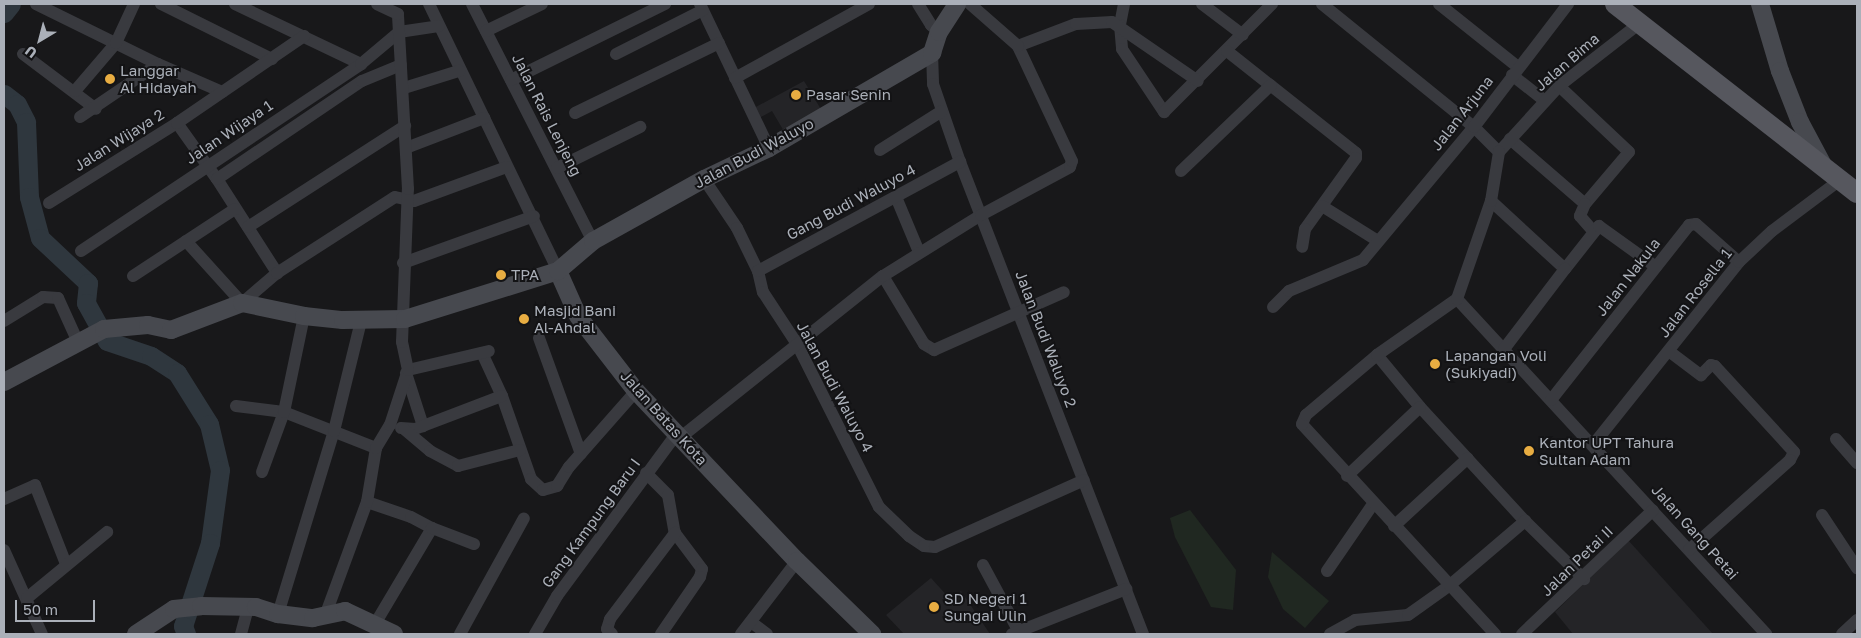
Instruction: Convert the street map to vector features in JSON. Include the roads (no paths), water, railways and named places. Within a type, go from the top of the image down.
[{"type":"main road","points":[[1615,4],[1857,193]]},
{"type":"street","points":[[36,4],[158,64],[222,92]]},
{"type":"street","points":[[75,91],[116,43],[134,4]]},
{"type":"street","points":[[161,4],[272,59]]},
{"type":"street","points":[[236,4],[361,64]]},
{"type":"street","points":[[377,4],[398,10],[396,34],[404,88],[407,199],[403,263],[405,318],[402,342],[407,372],[422,426]]},
{"type":"street","name":"Jalan Batas Kota","points":[[429,4],[459,72],[534,216],[578,316],[636,391],[797,561],[872,634]]},
{"type":"street","name":"Jalan Rais Lenjeng","points":[[472,4],[593,241]]},
{"type":"street","points":[[486,31],[542,4]]},
{"type":"street","points":[[512,80],[665,4]]},
{"type":"street","points":[[735,78],[869,4]]},
{"type":"street","points":[[918,4],[931,25],[939,32]]},
{"type":"street","points":[[932,53],[939,32],[957,4]]},
{"type":"street","points":[[970,4],[1018,46],[1076,24],[1104,21],[1120,25],[1198,81]]},
{"type":"street","points":[[1124,4],[1120,25],[1125,56],[1161,111],[1167,112],[1272,4]]},
{"type":"street","points":[[1202,4],[1243,35]]},
{"type":"street","points":[[1439,4],[1515,71],[1545,101]]},
{"type":"street","name":"Jalan Arjuna","points":[[1273,306],[1289,291],[1363,260],[1474,127],[1568,4]]},
{"type":"street","points":[[1760,4],[1780,71],[1800,122],[1824,167]]},
{"type":"street","points":[[1328,6],[1474,127],[1498,152],[1491,201],[1457,299],[1377,356],[1303,419],[1303,429],[1495,634]]},
{"type":"street","points":[[616,54],[701,7],[769,148]]},
{"type":"street","name":"Jalan Bima","points":[[1498,152],[1559,86],[1640,23]]},
{"type":"street","points":[[396,34],[439,26]]},
{"type":"street","name":"Jalan Wijaya 1","points":[[81,251],[361,64],[396,34]]},
{"type":"street","name":"Jalan Wijaya 2","points":[[49,203],[177,123],[304,36]]},
{"type":"street","points":[[575,113],[719,43]]},
{"type":"street","name":"Gang Kampung Baru I","points":[[535,634],[557,596],[646,472],[679,435],[884,276],[919,252],[981,215],[1068,170],[1072,161],[1018,46]]},
{"type":"street","points":[[1227,51],[1356,152],[1356,158],[1305,229],[1302,247]]},
{"type":"street","name":"Jalan Budi Waluyo 2","points":[[932,53],[933,84],[960,162],[1143,634]]},
{"type":"street","name":"Jalan Budi Waluyo","points":[[558,271],[593,241],[704,179],[769,148],[932,53]]},
{"type":"street","points":[[23,54],[75,91],[96,109]]},
{"type":"street","points":[[80,118],[96,109],[158,64]]},
{"type":"street","points":[[217,179],[362,81],[401,66]]},
{"type":"street","points":[[404,88],[459,72]]},
{"type":"street","points":[[1182,171],[1271,85]]},
{"type":"street","points":[[1559,86],[1628,152],[1585,204],[1580,216],[1594,232]]},
{"type":"street","points":[[880,150],[942,111]]},
{"type":"street","points":[[406,148],[484,118]]},
{"type":"street","points":[[1780,134],[1790,133],[1800,122]]},
{"type":"street","points":[[177,123],[206,167],[217,179],[277,273]]},
{"type":"street","points":[[248,228],[405,126]]},
{"type":"street","points":[[557,168],[640,127]]},
{"type":"street","points":[[1510,139],[1585,204]]},
{"type":"street","name":"Gang Budi Waluyo 4","points":[[758,271],[960,162]]},
{"type":"street","points":[[4,382],[101,330],[148,325],[171,330],[242,302],[277,273],[395,197],[414,201],[507,167]]},
{"type":"street","name":"Jalan Budi Waluyo 4","points":[[704,179],[737,228],[758,271],[767,298],[797,344],[879,507],[891,522],[930,548],[1084,480]]},
{"type":"street","name":"Jalan Rosella 1","points":[[1593,445],[1670,352],[1739,262],[1772,231],[1840,180]]},
{"type":"street","points":[[896,197],[919,252]]},
{"type":"street","points":[[1491,201],[1565,269]]},
{"type":"street","points":[[1322,206],[1378,241]]},
{"type":"street","points":[[133,276],[235,209]]},
{"type":"street","points":[[403,263],[534,216]]},
{"type":"street","name":"Jalan Nakula","points":[[1551,400],[1692,223],[1739,262]]},
{"type":"street","points":[[1504,349],[1600,226],[1656,267]]},
{"type":"street","points":[[186,241],[242,302],[304,316],[361,321],[405,318],[558,271]]},
{"type":"street","points":[[884,276],[924,344],[934,350],[1019,314],[1064,292]]},
{"type":"street","points":[[4,321],[43,298],[58,298],[78,342]]},
{"type":"street","name":"Jalan Gang Petai","points":[[1457,299],[1654,510],[1766,634]]},
{"type":"street","points":[[262,472],[284,412],[304,316]]},
{"type":"street","points":[[278,614],[334,432],[361,321]]},
{"type":"street","points":[[539,338],[581,454]]},
{"type":"street","points":[[407,372],[486,352],[531,479],[543,490],[557,486],[581,454],[636,391]]},
{"type":"street","points":[[1670,352],[1701,375],[1711,365],[1715,366],[1794,452],[1790,460],[1689,550]]},
{"type":"street","points":[[1377,356],[1420,408],[1525,521],[1584,578]]},
{"type":"street","points":[[325,616],[367,502],[376,448],[390,425],[407,372]]},
{"type":"street","points":[[404,429],[422,426],[502,396]]},
{"type":"street","points":[[236,406],[284,412],[376,448]]},
{"type":"street","points":[[1347,476],[1420,408]]},
{"type":"street","points":[[390,425],[404,429],[430,451],[458,466],[520,450]]},
{"type":"street","points":[[1836,439],[1857,463]]},
{"type":"street","points":[[1394,526],[1468,458]]},
{"type":"street","points":[[646,472],[668,495],[675,533],[696,558],[702,573],[661,634]]},
{"type":"street","points":[[4,498],[34,485],[66,564]]},
{"type":"street","points":[[367,502],[411,517],[432,528],[474,544]]},
{"type":"street","points":[[1327,571],[1373,504]]},
{"type":"street","name":"Jalan Petai II","points":[[1522,634],[1584,578],[1654,510]]},
{"type":"street","points":[[1822,515],[1857,568]]},
{"type":"street","points":[[460,634],[524,518]]},
{"type":"street","points":[[1330,634],[1355,620],[1400,618],[1450,585],[1525,521]]},
{"type":"street","points":[[375,624],[432,528]]},
{"type":"street","points":[[27,598],[107,532]]},
{"type":"street","points":[[612,634],[607,628],[610,619],[675,533]]},
{"type":"street","points":[[4,550],[8,572],[27,598],[42,634]]},
{"type":"street","points":[[741,634],[797,561]]},
{"type":"street","points":[[983,566],[1015,632],[1126,589]]},
{"type":"street","points":[[136,634],[174,609],[201,606],[248,608],[278,614],[325,616],[345,611],[394,634]]},
{"type":"street","points":[[240,634],[248,608]]},
{"type":"street","points":[[1842,634],[1857,620]]},
{"type":"street","points":[[750,622],[767,634]]},
{"type":"waterway","points":[[4,13],[11,4]]},
{"type":"waterway","points":[[4,94],[17,104],[26,122],[29,197],[40,238],[88,283],[86,303],[107,341],[151,356],[177,373],[209,424],[220,470],[210,543],[183,626],[186,634]]},
{"type":"place","name":"Langgar Al Hidayah","points":[[110,79]]},
{"type":"place","name":"Pasar Senin","points":[[796,95]]},
{"type":"place","name":"TPA","points":[[501,275]]},
{"type":"place","name":"Masjid Bani Al-Ahdal","points":[[524,319]]},
{"type":"place","name":"Lapangan Voli (Sukiyadi)","points":[[1435,364]]},
{"type":"place","name":"Kantor UPT Tahura Sultan Adam","points":[[1529,451]]},
{"type":"place","name":"SD Negeri 1 Sungai Ulin","points":[[934,607]]}]
